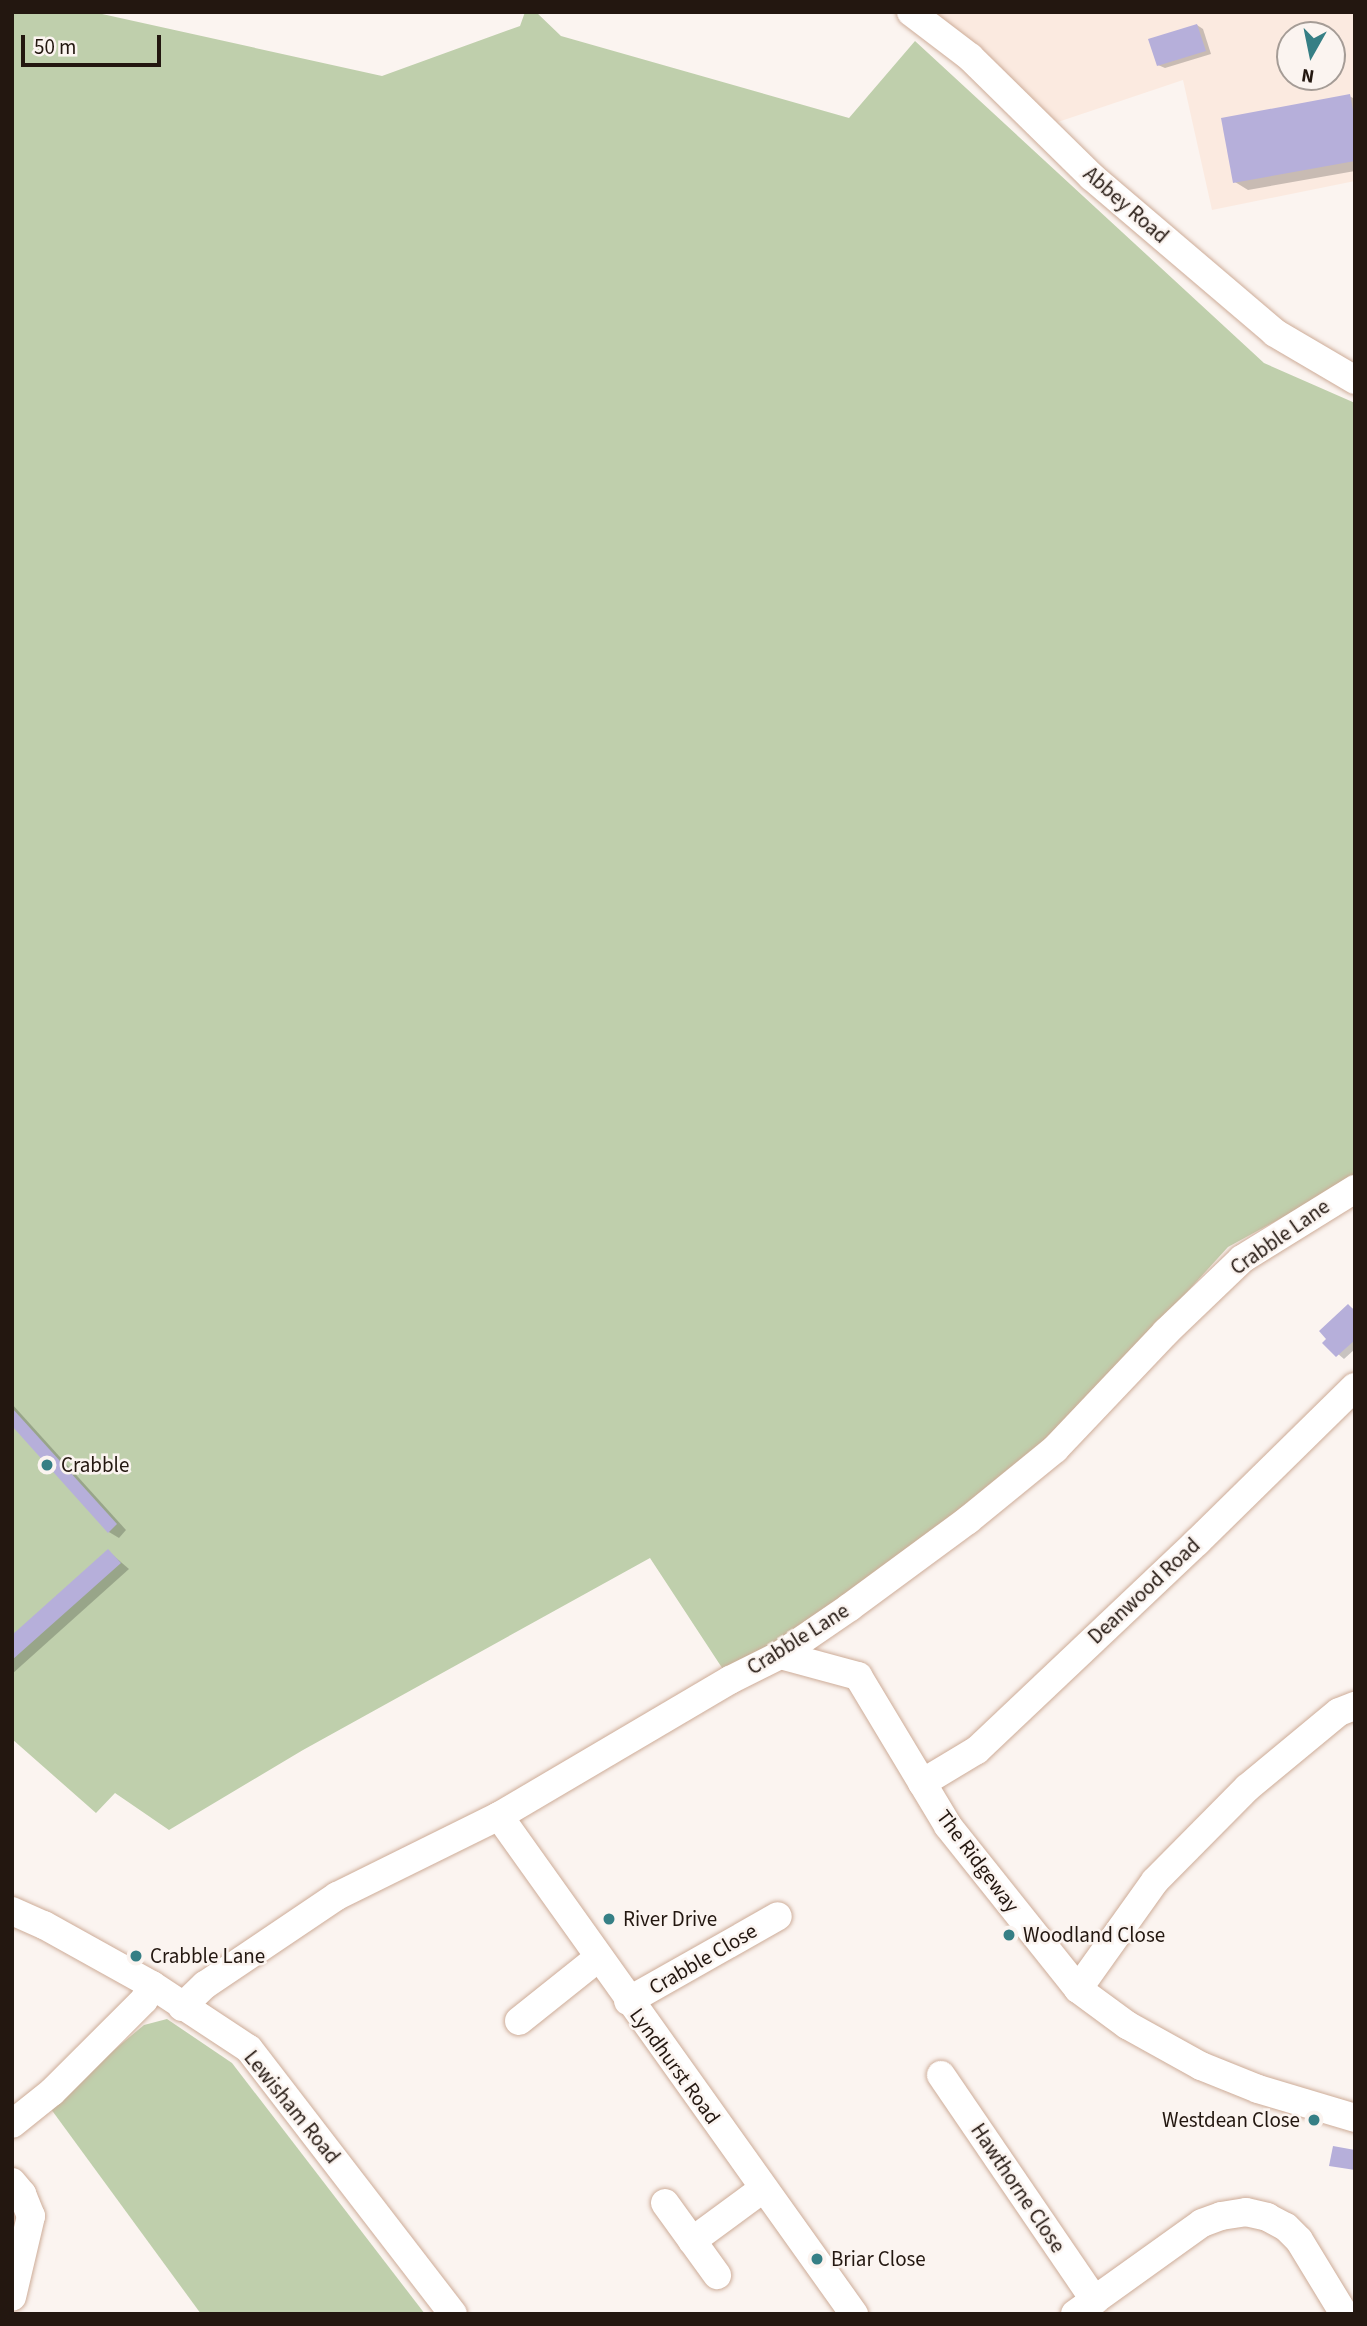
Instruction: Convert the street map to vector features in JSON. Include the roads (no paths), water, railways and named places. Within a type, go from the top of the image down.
[{"type":"street","name":"Abbey Road","points":[[911,12],[970,57],[1092,177],[1275,333],[1355,380]]},
{"type":"street","name":"Crabble Lane","points":[[182,2007],[205,1985],[337,1896],[499,1816],[730,1680],[780,1655],[957,1528],[1055,1450],[1167,1332],[1242,1259],[1355,1189]]},
{"type":"street","name":"Deanwood Road","points":[[922,1783],[977,1749],[1197,1542],[1355,1387]]},
{"type":"street","name":"The Ridgeway","points":[[780,1655],[858,1676],[948,1826],[1078,1989],[1127,2025],[1201,2066],[1258,2089],[1355,2118]]},
{"type":"street","points":[[1078,1989],[1155,1881],[1247,1788],[1339,1712],[1355,1706]]},
{"type":"street","name":"Lyndhurst Road","points":[[499,1816],[628,2001],[854,2314]]},
{"type":"street","name":"Lewisham Road","points":[[12,1911],[44,1925],[152,1986],[249,2049],[453,2314]]},
{"type":"street","name":"Crabble Close","points":[[628,2001],[778,1916]]},
{"type":"street","points":[[519,2021],[598,1958]]},
{"type":"street","points":[[12,2124],[52,2092],[117,2028],[144,2000],[152,1986]]},
{"type":"street","name":"Hawthorne Close","points":[[941,2075],[1085,2307]]},
{"type":"street","points":[[12,2182],[22,2194],[31,2216],[18,2302]]},
{"type":"street","points":[[692,2241],[764,2188]]},
{"type":"street","points":[[665,2203],[717,2275]]},
{"type":"street","points":[[1085,2307],[1202,2223],[1221,2216],[1246,2212],[1267,2217],[1299,2240],[1343,2314]]},
{"type":"place","name":"Crabble","points":[[47,1465]]},
{"type":"place","name":"River Drive","points":[[609,1919]]},
{"type":"place","name":"Woodland Close","points":[[1009,1935]]},
{"type":"place","name":"Crabble Lane","points":[[136,1956]]},
{"type":"place","name":"Westdean Close","points":[[1314,2120]]},
{"type":"place","name":"Briar Close","points":[[817,2259]]}]
